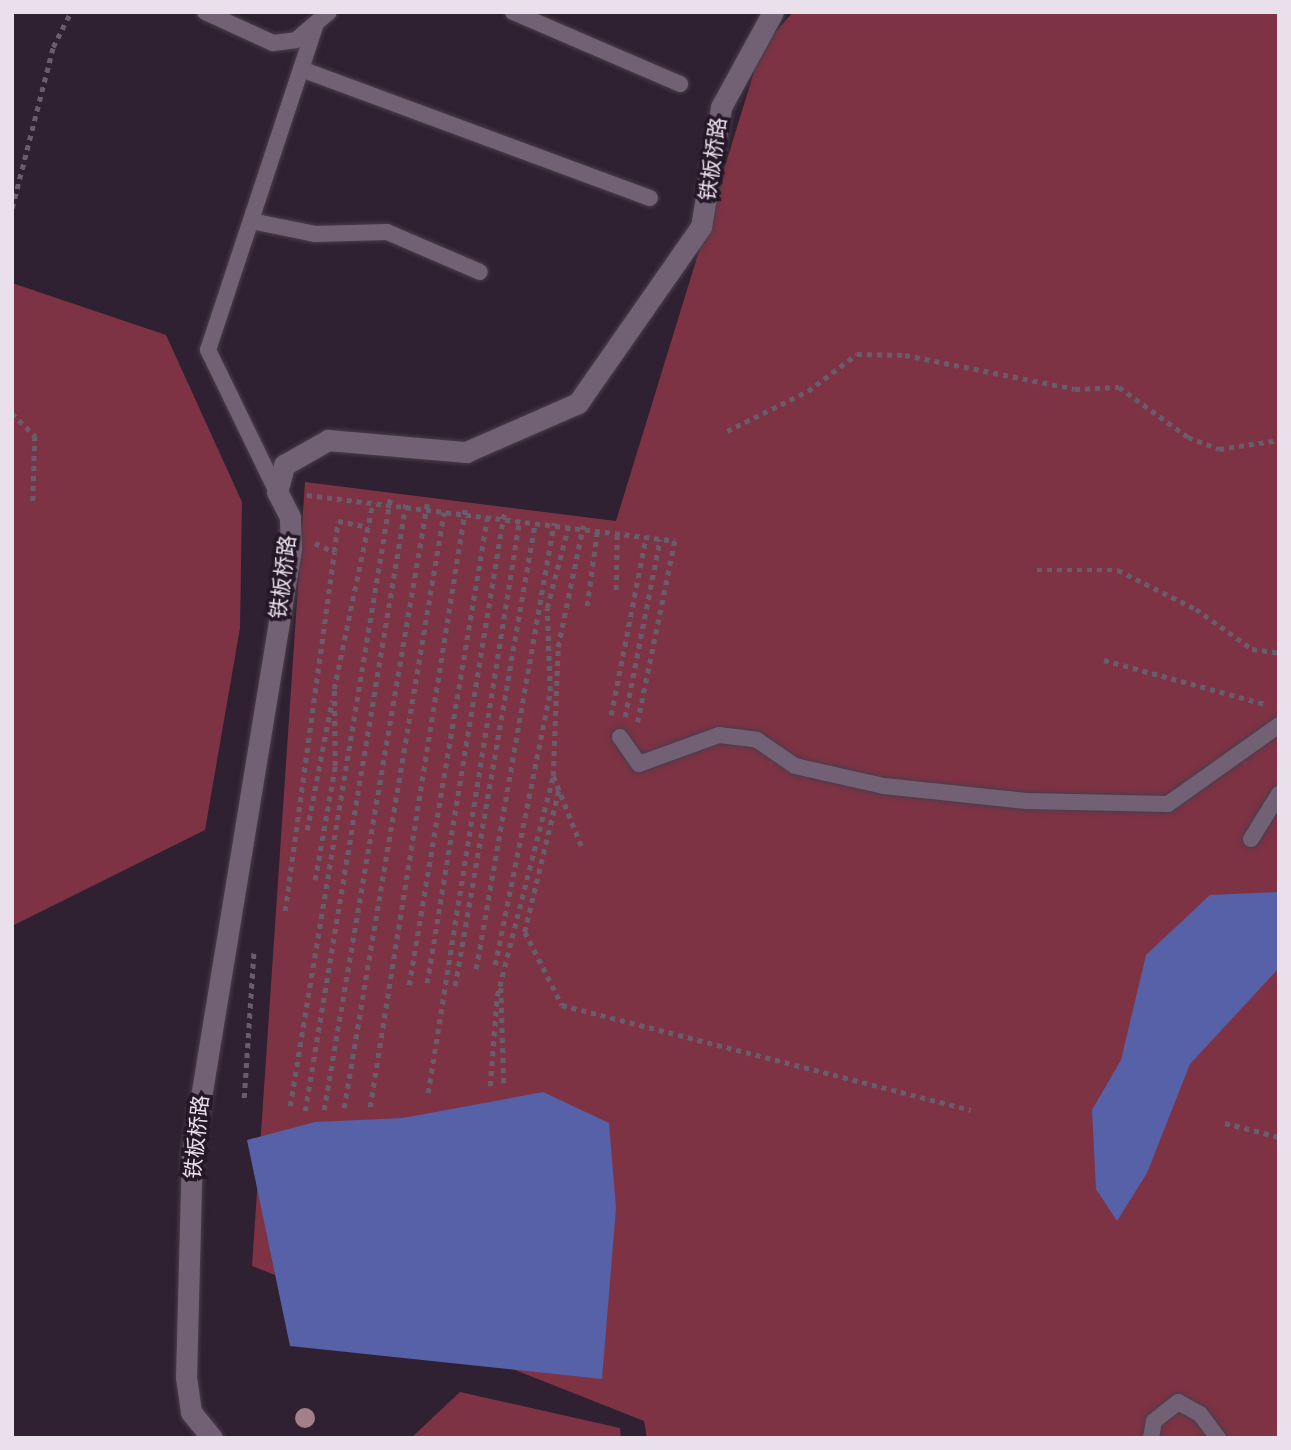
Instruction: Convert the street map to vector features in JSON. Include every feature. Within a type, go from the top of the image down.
[{"type":"street","name":"铁板桥路","points":[[212,1438],[191,1412],[186,1378],[192,1152],[291,549],[290,517],[277,492],[284,465],[328,440],[466,452],[578,404],[701,227],[714,179],[721,107],[773,12]]},
{"type":"lane","points":[[205,12],[273,43],[296,40],[329,12]]},
{"type":"lane","points":[[513,12],[680,84]]},
{"type":"lane","points":[[277,492],[208,350],[314,27]]},
{"type":"lane","points":[[301,69],[650,198]]},
{"type":"lane","points":[[251,221],[315,234],[387,232],[480,272]]},
{"type":"lane","points":[[620,737],[639,764],[719,735],[757,740],[795,766],[884,786],[1026,801],[1168,804],[1279,725]]},
{"type":"lane","points":[[1251,839],[1279,794]]},
{"type":"lane","points":[[1151,1438],[1154,1420],[1178,1402],[1200,1414],[1218,1438]]},
{"type":"path","points":[[12,208],[53,47],[71,12]]},
{"type":"path","points":[[727,431],[808,391],[857,354],[905,355],[1075,389],[1119,387],[1188,437],[1219,449],[1279,440]]},
{"type":"path","points":[[12,413],[34,436],[33,505]]},
{"type":"path","points":[[277,492],[389,506],[426,507],[487,518],[503,516],[519,522],[554,524],[675,541],[631,753]]},
{"type":"path","points":[[290,1107],[390,499]]},
{"type":"path","points":[[307,830],[373,503]]},
{"type":"path","points":[[306,1111],[406,505]]},
{"type":"path","points":[[324,1110],[426,507]]},
{"type":"path","points":[[344,1108],[444,512]]},
{"type":"path","points":[[370,1107],[465,513]]},
{"type":"path","points":[[427,983],[503,516]]},
{"type":"path","points":[[409,985],[487,518]]},
{"type":"path","points":[[285,911],[338,521],[368,527]]},
{"type":"path","points":[[428,1093],[519,522]]},
{"type":"path","points":[[455,986],[535,524]]},
{"type":"path","points":[[476,969],[554,524]]},
{"type":"path","points":[[495,965],[550,691],[547,608],[569,526]]},
{"type":"path","points":[[490,1086],[501,980],[553,776],[558,647],[583,528]]},
{"type":"path","points":[[586,606],[597,532]]},
{"type":"path","points":[[616,590],[617,534]]},
{"type":"path","points":[[610,723],[646,537]]},
{"type":"path","points":[[620,737],[660,539]]},
{"type":"path","points":[[313,555],[314,542],[334,552]]},
{"type":"path","points":[[1037,570],[1118,570],[1196,609],[1252,649],[1279,653]]},
{"type":"path","points":[[1104,660],[1279,708]]},
{"type":"path","points":[[315,880],[335,766],[334,689]]},
{"type":"path","points":[[553,776],[581,846]]},
{"type":"path","points":[[559,791],[525,932],[562,1005],[971,1110]]},
{"type":"path","points":[[501,980],[504,1083]]},
{"type":"path","points":[[1225,1122],[1279,1137]]},
{"type":"shaded area","points":[[793,12],[1279,12],[1279,1438],[647,1438],[644,1421],[252,1266],[305,482],[616,521],[761,49]]},
{"type":"shaded area","points":[[12,283],[166,335],[242,502],[240,628],[205,830],[12,926]]},
{"type":"shaded area","points":[[460,1392],[620,1428],[621,1438],[411,1438]]},
{"type":"water","points":[[1279,892],[1279,968],[1190,1064],[1147,1173],[1117,1221],[1096,1189],[1092,1110],[1121,1060],[1146,955],[1210,895]]},
{"type":"water","points":[[543,1092],[609,1123],[616,1208],[602,1379],[290,1346],[247,1140],[315,1122],[403,1118]]}]
